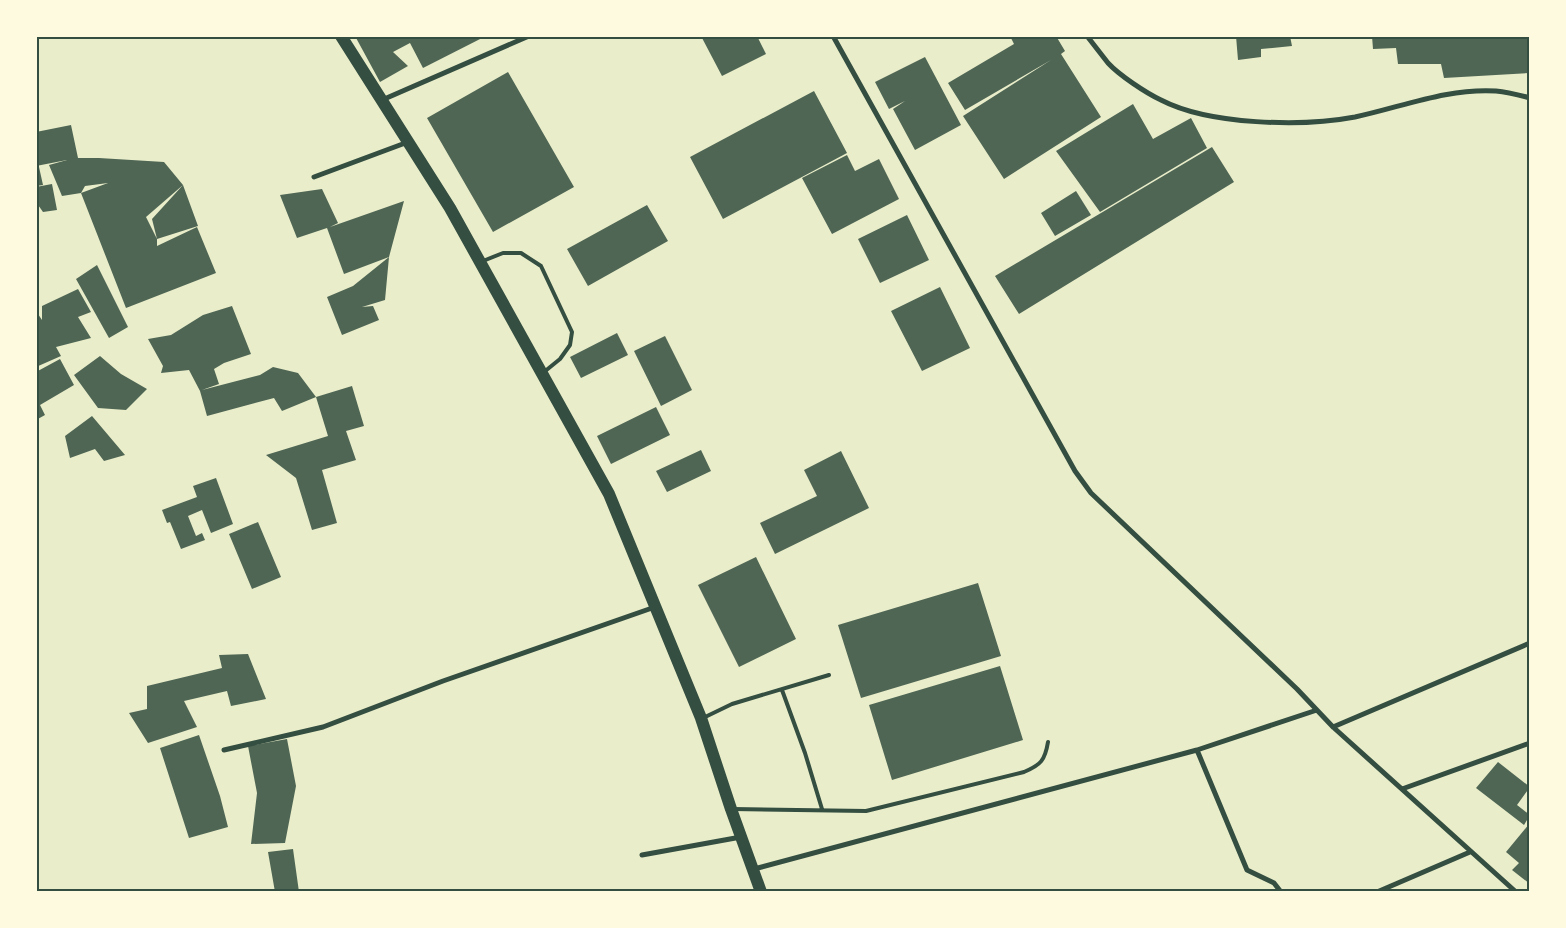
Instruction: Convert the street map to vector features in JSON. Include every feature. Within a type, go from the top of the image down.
[{"type":"main road","points":[[341,36],[450,208],[609,494],[701,718],[761,892]]},
{"type":"street","points":[[381,100],[529,36]]},
{"type":"street","points":[[833,36],[1075,471],[1091,493],[1333,727],[1516,892]]},
{"type":"street","points":[[1086,36],[1110,64],[1161,101],[1200,113],[1228,118],[1284,123],[1326,122],[1458,92],[1497,91],[1530,98]]},
{"type":"street","points":[[314,176],[408,142]]},
{"type":"street","points":[[224,750],[323,727],[443,681],[655,606]]},
{"type":"street","points":[[1333,727],[1530,643]]},
{"type":"street","points":[[754,869],[1197,750],[1317,710]]},
{"type":"street","points":[[1402,789],[1530,743]]},
{"type":"street","points":[[1197,750],[1247,870],[1274,883],[1281,892]]},
{"type":"street","points":[[642,855],[741,837]]},
{"type":"street","points":[[1377,892],[1470,852]]},
{"type":"lane","points":[[481,262],[503,253],[521,253],[541,266],[572,332],[570,345],[560,359],[542,374]]},
{"type":"lane","points":[[701,718],[732,704],[829,675]]},
{"type":"lane","points":[[782,690],[805,753],[822,810]]},
{"type":"lane","points":[[731,809],[866,811],[1024,772],[1037,767],[1046,755],[1048,742]]},
{"type":"building","points":[[355,36],[486,36],[423,68],[410,43],[393,52],[408,66],[380,82]]},
{"type":"building","points":[[701,36],[757,36],[766,54],[722,76]]},
{"type":"building","points":[[1010,36],[1056,36],[1065,51],[1061,54],[1101,117],[1004,179],[963,116],[1051,60],[965,110],[948,83],[1014,44]]},
{"type":"building","points":[[1236,36],[1290,36],[1292,46],[1261,49],[1261,57],[1238,60]]},
{"type":"building","points":[[1372,36],[1530,36],[1530,73],[1444,78],[1441,64],[1398,64],[1396,48],[1373,49]]},
{"type":"building","points":[[925,57],[961,125],[915,150],[893,109],[905,101],[889,109],[875,82]]},
{"type":"building","points":[[508,72],[574,187],[493,232],[427,118]]},
{"type":"building","points":[[814,91],[847,153],[723,219],[690,157]]},
{"type":"building","points":[[1133,104],[1153,139],[1191,118],[1207,148],[1100,212],[1056,151]]},
{"type":"building","points":[[71,125],[78,158],[164,162],[183,185],[146,217],[157,239],[157,246],[197,227],[216,273],[126,308],[81,193],[62,196],[49,165],[67,160],[36,166],[36,132]],"holes":[[[108,183],[81,193],[85,186]]]},
{"type":"building","points":[[1212,147],[1234,182],[1019,314],[995,276]]},
{"type":"building","points":[[847,155],[855,171],[879,159],[899,199],[832,234],[802,178]]},
{"type":"building","points":[[39,167],[43,185],[36,186],[36,168]]},
{"type":"building","points":[[52,184],[57,210],[43,212],[36,202],[36,187]]},
{"type":"building","points":[[183,185],[198,226],[157,239],[152,219]]},
{"type":"building","points":[[322,189],[338,223],[330,227],[404,201],[389,257],[344,274],[327,228],[297,238],[280,195]]},
{"type":"building","points":[[1076,191],[1091,215],[1055,236],[1041,213]]},
{"type":"building","points":[[647,205],[668,241],[588,286],[567,249]]},
{"type":"building","points":[[907,215],[929,260],[880,283],[858,239]]},
{"type":"building","points":[[389,257],[385,300],[362,307],[373,306],[379,320],[342,335],[327,297],[353,286]]},
{"type":"building","points":[[97,265],[128,327],[109,338],[76,279]]},
{"type":"building","points":[[940,287],[970,348],[922,371],[891,311]]},
{"type":"building","points":[[78,289],[91,312],[78,317],[91,338],[56,347],[61,356],[36,367],[36,311],[42,320],[42,306]]},
{"type":"building","points":[[232,306],[251,354],[224,363],[214,369],[219,384],[202,390],[260,375],[273,367],[298,373],[316,397],[282,411],[274,398],[207,416],[200,391],[189,370],[161,373],[163,366],[148,339],[171,335],[203,315]]},
{"type":"building","points":[[617,333],[628,355],[581,378],[570,357]]},
{"type":"building","points":[[665,336],[692,390],[661,406],[634,351]]},
{"type":"building","points":[[100,356],[121,374],[147,389],[126,410],[98,408],[74,375]]},
{"type":"building","points":[[60,359],[74,385],[40,405],[45,415],[36,420],[36,399],[39,403],[36,398],[36,372]]},
{"type":"building","points":[[352,386],[364,426],[346,431],[356,460],[322,470],[337,523],[312,530],[296,478],[266,455],[328,436],[316,397]]},
{"type":"building","points":[[656,407],[670,435],[611,464],[597,436]]},
{"type":"building","points":[[92,416],[125,455],[104,461],[95,449],[70,458],[65,436]]},
{"type":"building","points":[[701,450],[711,471],[667,492],[656,471]]},
{"type":"building","points":[[841,451],[869,508],[775,554],[760,523],[817,496],[804,470]]},
{"type":"building","points":[[216,478],[233,524],[211,533],[202,510],[188,516],[196,536],[202,533],[205,540],[181,549],[170,522],[167,523],[162,510],[197,497],[193,486]]},
{"type":"building","points":[[258,522],[281,577],[252,589],[229,534]]},
{"type":"building","points":[[756,557],[796,639],[739,667],[698,585]]},
{"type":"building","points":[[978,583],[1001,656],[861,698],[838,625]]},
{"type":"building","points":[[248,654],[266,699],[231,706],[227,691],[184,701],[197,727],[148,743],[129,713],[147,709],[147,686],[222,668],[219,655]]},
{"type":"building","points":[[1000,666],[1023,740],[892,780],[869,705]]},
{"type":"building","points":[[199,735],[220,796],[228,827],[189,838],[160,748]]},
{"type":"building","points":[[287,739],[296,786],[285,843],[251,844],[257,793],[248,746]]},
{"type":"building","points":[[1498,762],[1530,787],[1517,805],[1530,815],[1524,825],[1476,788]]},
{"type":"building","points":[[1530,823],[1530,884],[1512,870],[1519,863],[1506,852]]},
{"type":"building","points":[[293,849],[299,892],[275,892],[268,852]]}]
